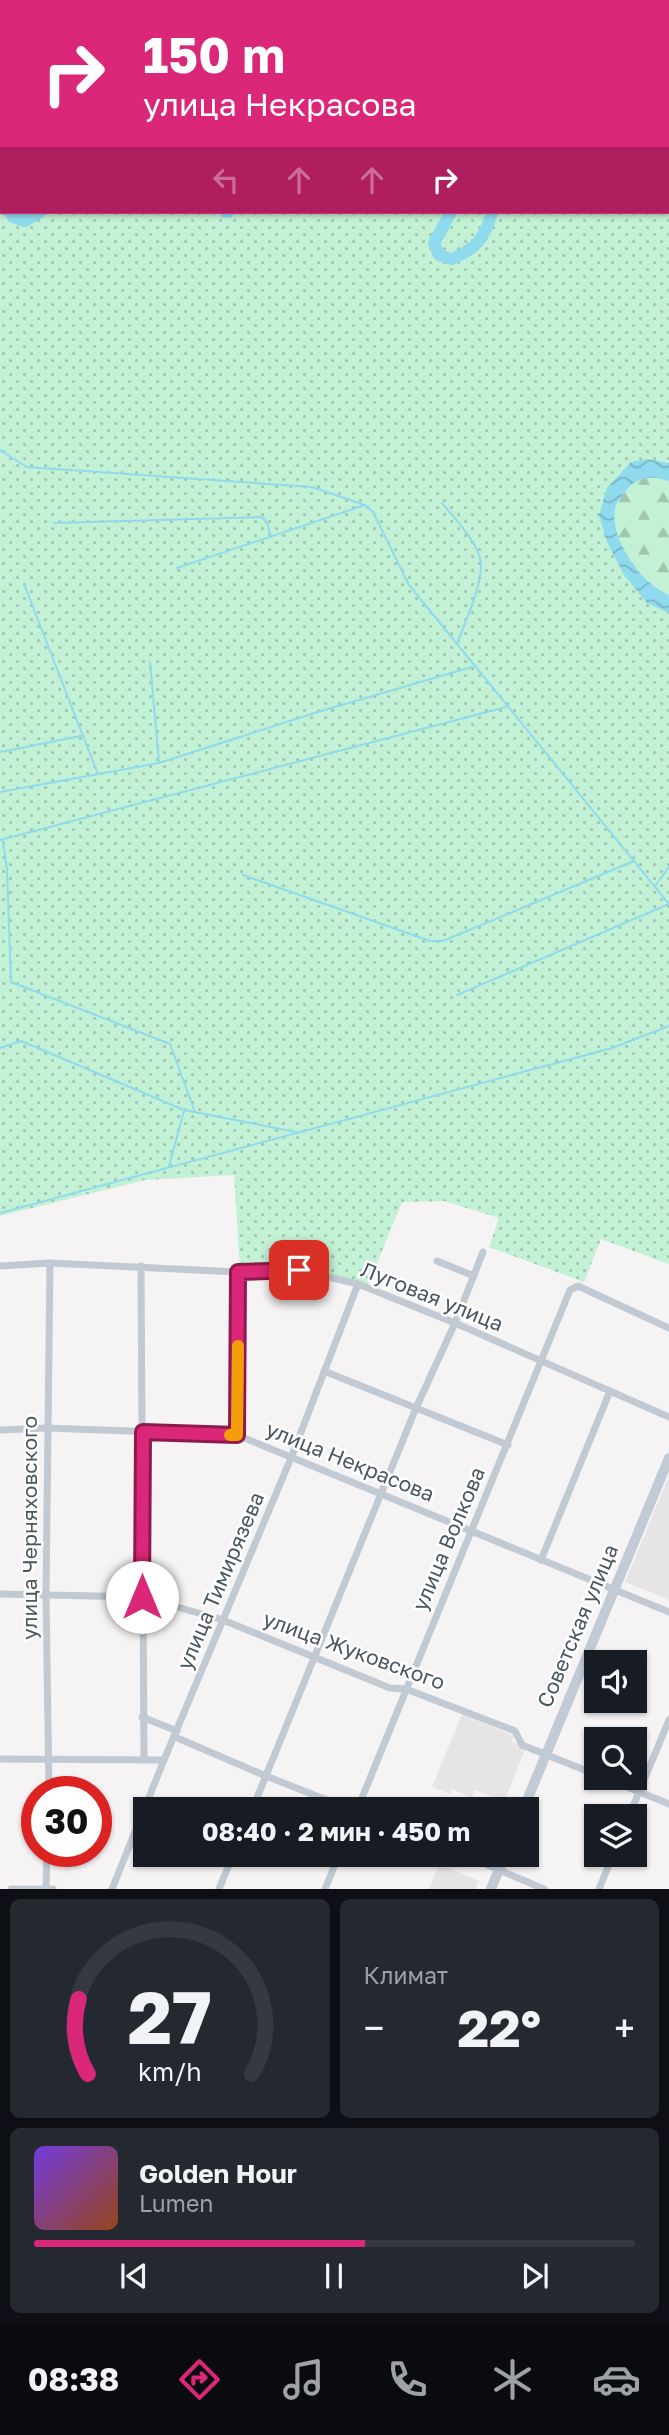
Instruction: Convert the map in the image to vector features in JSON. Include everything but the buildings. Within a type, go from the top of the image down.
[{"type":"street","points":[[257,1797],[416,1408],[455,1323],[483,1252]]},
{"type":"street","points":[[437,1261],[474,1276]]},
{"type":"street","name":"Луговая улица","points":[[0,1266],[50,1263],[238,1272],[299,1270],[358,1284],[669,1416]]},
{"type":"street","name":"улица Черняховского","points":[[49,1776],[47,1428],[50,1263]]},
{"type":"street","points":[[141,1266],[144,1759]]},
{"type":"street","points":[[237,1435],[238,1272]]},
{"type":"street","name":"улица Тимирязева","points":[[112,1889],[291,1458],[358,1284]]},
{"type":"street","name":"улица Волкова","points":[[360,1797],[508,1446],[570,1290],[578,1286],[669,1328]]},
{"type":"street","points":[[324,1371],[508,1446]]},
{"type":"street","points":[[541,1560],[610,1391]]},
{"type":"street","name":"улица Некрасова","points":[[0,1430],[47,1428],[237,1435],[669,1612]]},
{"type":"street","name":"Советская улица","points":[[528,1797],[669,1458]]},
{"type":"street","name":"улица Жуковского","points":[[0,1594],[142,1597],[223,1620],[390,1688],[406,1689],[515,1731],[522,1745],[584,1770]]},
{"type":"street","points":[[142,1717],[266,1776],[320,1797]]},
{"type":"street","points":[[634,1804],[669,1720]]},
{"type":"street","points":[[0,1759],[164,1760]]},
{"type":"street","points":[[634,1790],[669,1804]]},
{"type":"street","points":[[11,1889],[50,1888],[48,1867]]},
{"type":"street","points":[[219,1889],[228,1867]]},
{"type":"street","points":[[325,1889],[334,1867]]},
{"type":"street","points":[[494,1867],[544,1889]]},
{"type":"street","points":[[599,1889],[608,1867]]},
{"type":"street","points":[[491,1889],[499,1869]]},
{"type":"shaded area","points":[[669,1476],[669,1600],[625,1582]]},
{"type":"shaded area","points":[[462,1714],[514,1736],[512,1742],[526,1747],[506,1797],[492,1797],[475,1790],[471,1797],[452,1789],[450,1794],[432,1787]]},
{"type":"shaded area","points":[[438,1867],[446,1867],[479,1881],[475,1889],[429,1889]]},
{"type":"green space","points":[[0,214],[669,214],[669,463],[647,459],[669,613],[669,1264],[601,1239],[584,1282],[489,1247],[499,1218],[444,1201],[402,1202],[368,1285],[299,1267],[240,1270],[234,1175],[145,1180],[0,1216]]},
{"type":"green space","points":[[654,476],[669,481],[669,595],[645,581],[627,555],[616,530],[615,508],[625,490],[640,478]]},
{"type":"water","points":[[647,459],[669,463],[669,481],[649,478],[633,484],[616,505],[614,521],[622,546],[638,571],[659,590],[669,595],[669,613],[647,603],[624,575],[607,542],[599,515],[607,488],[631,462]]},
{"type":"waterway","points":[[12,214],[25,221],[37,214]]},
{"type":"waterway","points":[[450,214],[434,243],[439,255],[452,259],[468,251],[479,241],[491,214]]},
{"type":"waterway","points":[[0,450],[27,467],[312,487],[365,505],[373,512],[409,585],[669,904],[457,995]]},
{"type":"waterway","points":[[442,503],[471,540],[480,556],[481,564],[476,593],[457,644]]},
{"type":"waterway","points":[[177,568],[365,505]]},
{"type":"waterway","points":[[54,523],[262,517],[271,537]]},
{"type":"waterway","points":[[24,584],[97,772]]},
{"type":"waterway","points":[[150,662],[159,762]]},
{"type":"waterway","points":[[0,792],[159,763],[321,711],[472,667]]},
{"type":"waterway","points":[[0,840],[506,707]]},
{"type":"waterway","points":[[0,752],[81,736]]},
{"type":"waterway","points":[[3,841],[7,870],[11,982],[170,1044],[195,1112]]},
{"type":"waterway","points":[[243,875],[430,941],[443,941],[634,861]]},
{"type":"waterway","points":[[655,886],[669,867]]},
{"type":"waterway","points":[[0,1213],[612,1048],[669,1026]]},
{"type":"waterway","points":[[0,1048],[21,1041],[184,1110],[296,1132]]},
{"type":"waterway","points":[[169,1166],[184,1111]]},
{"type":"slow traffic","points":[[230,1435],[237,1435],[238,1346]]},
{"type":"route","points":[[142,1597],[143,1432],[237,1435],[238,1272],[299,1270]]}]
